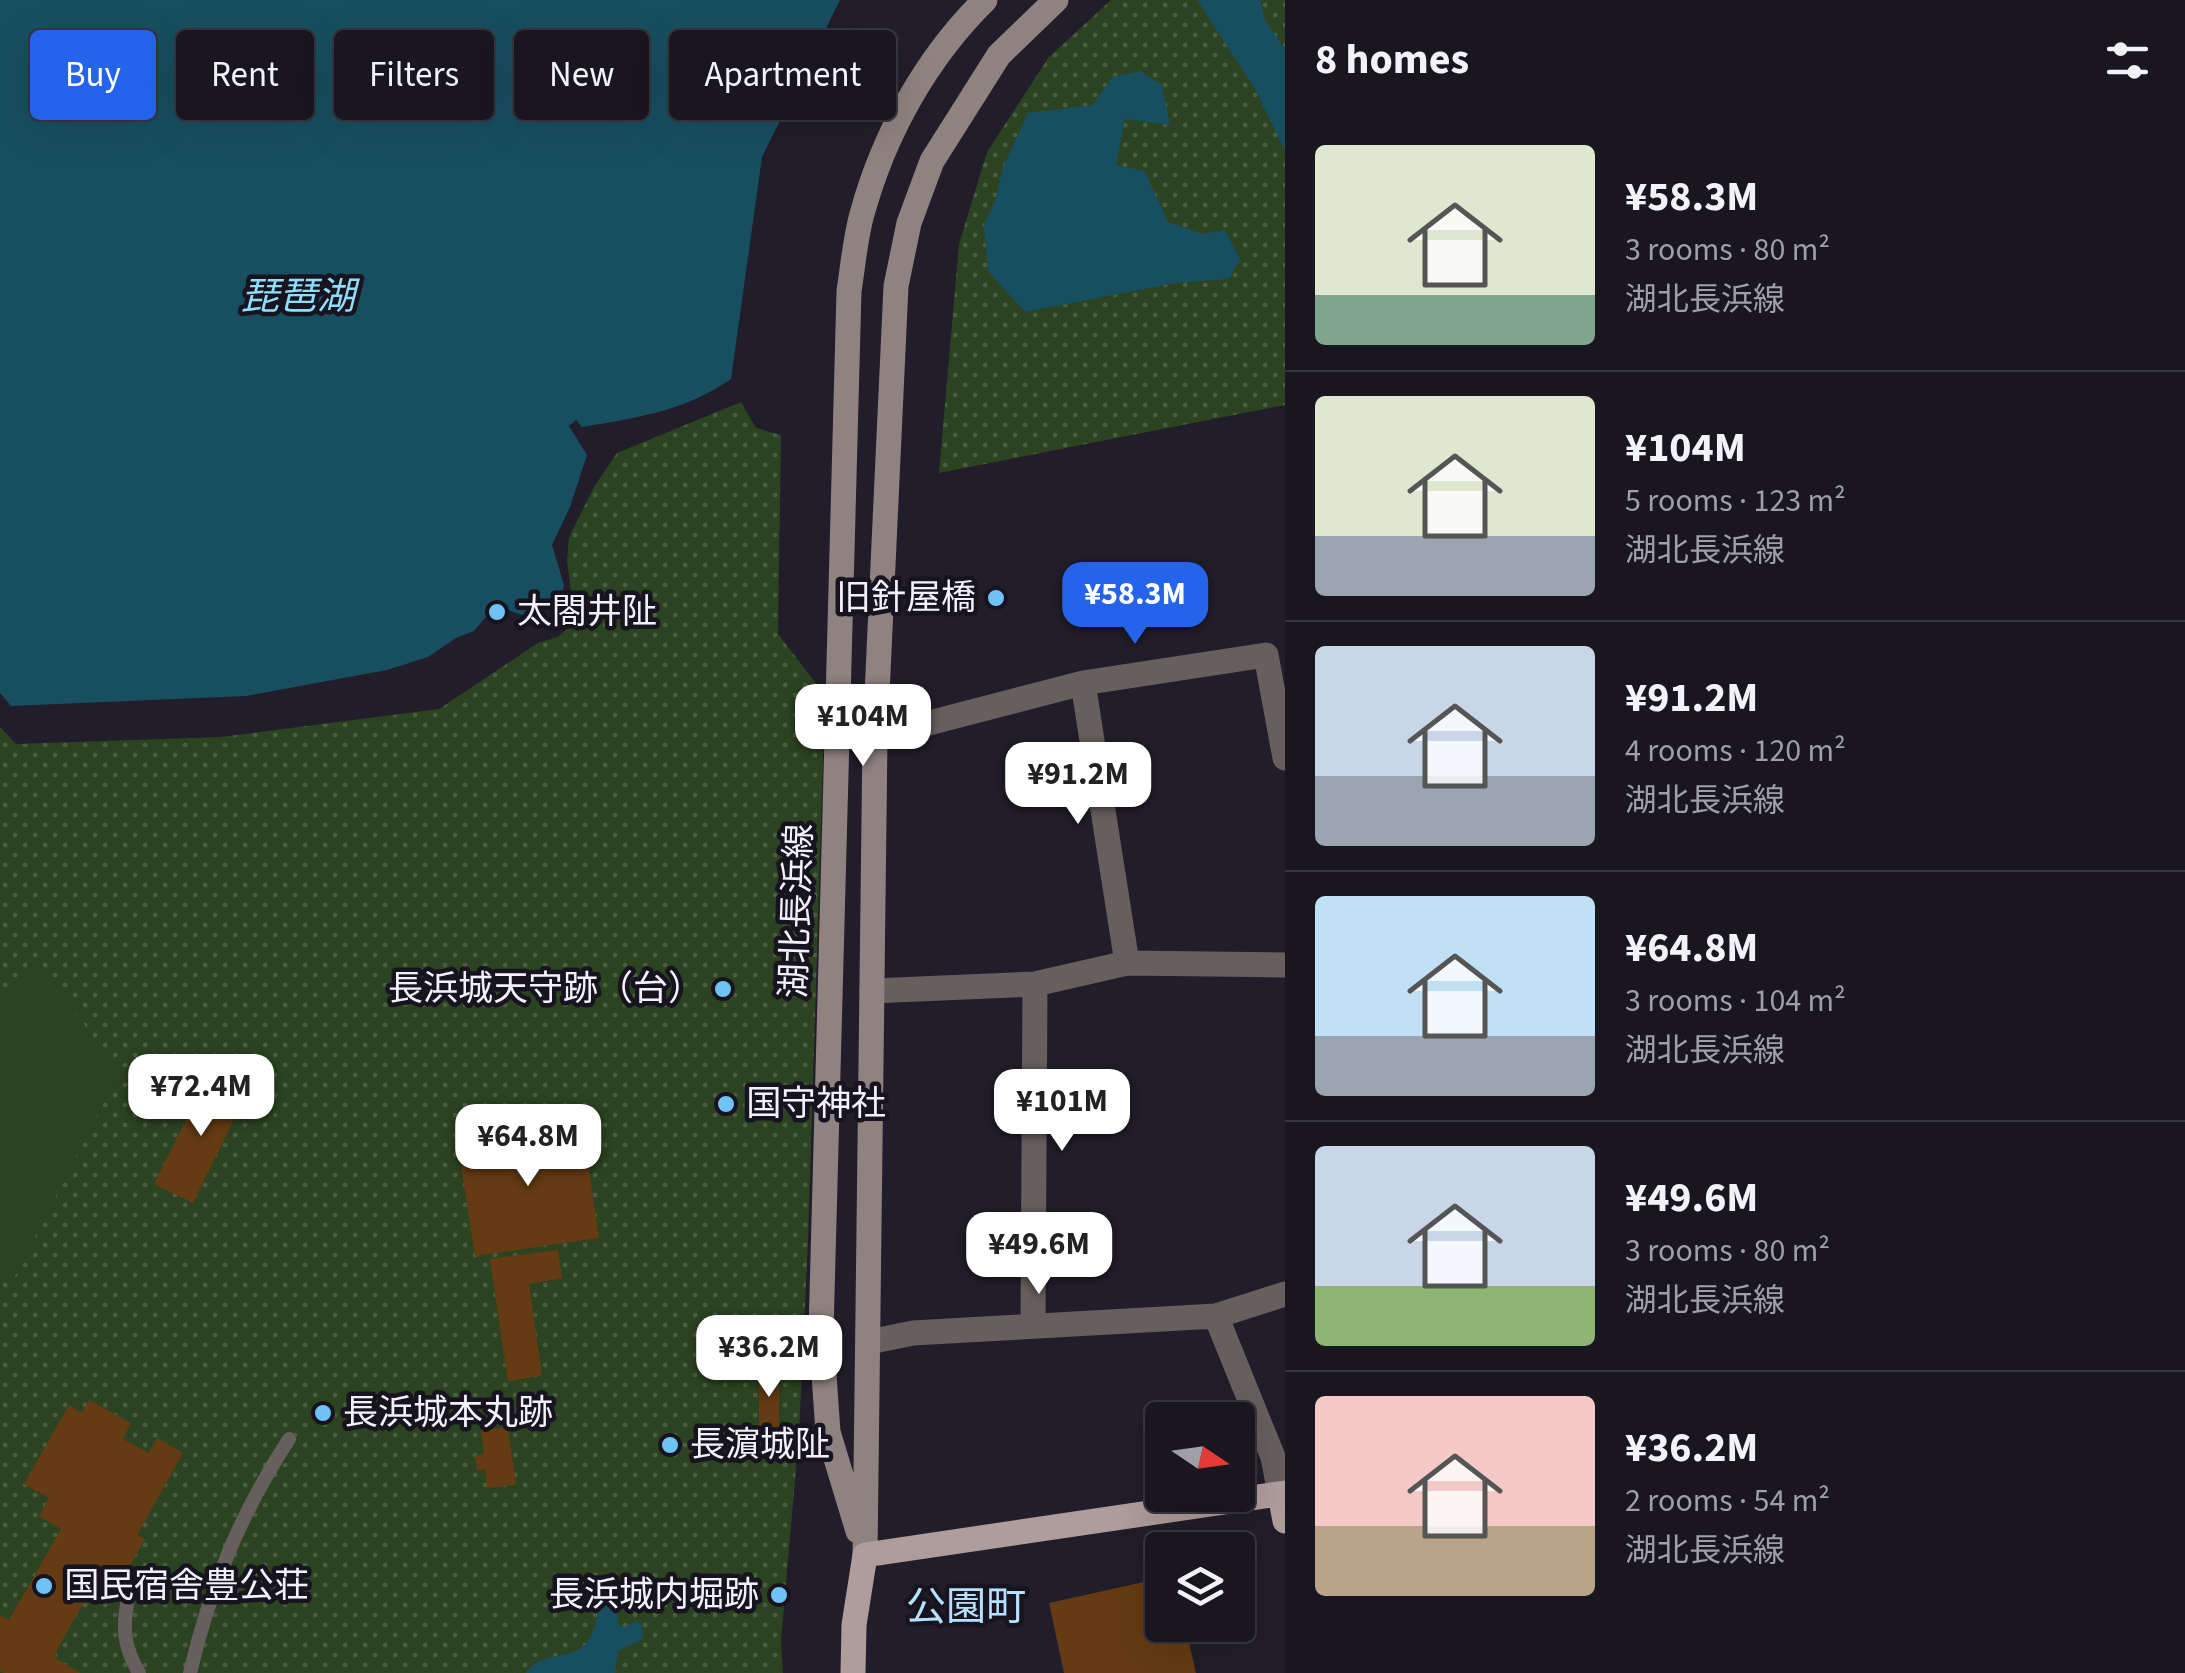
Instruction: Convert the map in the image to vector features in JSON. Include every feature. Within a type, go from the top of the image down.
[{"type":"main road","name":"湖北長浜線","points":[[865,1555],[828,1432],[821,1332],[849,292],[862,215],[889,140],[919,80],[962,23],[985,0]]},
{"type":"main road","points":[[853,1673],[854,1625],[865,1555],[875,737],[896,286],[909,223],[932,162],[999,55],[1056,0]]},
{"type":"main road","points":[[865,1555],[1283,1493],[1285,1521]]},
{"type":"street","points":[[875,737],[1084,683],[1266,655],[1285,758]]},
{"type":"street","points":[[1084,683],[1126,963]]},
{"type":"street","points":[[872,991],[1035,984],[1126,963],[1285,965]]},
{"type":"street","points":[[1034,1325],[1035,984]]},
{"type":"street","points":[[869,1342],[913,1333],[1216,1316],[1285,1294]]},
{"type":"street","points":[[1216,1316],[1273,1457],[1283,1493]]},
{"type":"lane","points":[[190,1673],[217,1574],[270,1468],[289,1439]]},
{"type":"lane","points":[[128,1599],[123,1625],[127,1651],[139,1673]]},
{"type":"green space","points":[[1111,0],[1285,0],[1285,405],[939,473],[959,244],[987,152],[1049,57]]},
{"type":"green space","points":[[741,402],[756,428],[781,435],[778,634],[825,695],[808,1241],[799,1434],[781,1641],[783,1673],[0,1673],[0,727],[16,744],[221,737],[439,709],[538,643],[558,637],[575,621],[567,561],[569,537],[594,487],[617,453]]},
{"type":"green space","points":[[36,959],[119,1072],[14,1278],[0,1276],[0,1000]]},
{"type":"water","name":"琵琶湖","points":[[0,0],[840,0],[825,30],[669,30],[669,120],[780,120],[762,157],[731,379],[696,399],[660,412],[582,427],[576,420],[569,426],[587,455],[570,507],[552,545],[564,585],[562,594],[522,615],[495,606],[474,631],[428,657],[387,670],[246,696],[11,706],[0,693]]},
{"type":"water","points":[[1197,0],[1260,0],[1265,20],[1285,49],[1285,151],[1255,89]]},
{"type":"water","points":[[1141,71],[1162,85],[1170,125],[1125,119],[1116,165],[1145,171],[1168,222],[1203,234],[1225,230],[1240,259],[1229,279],[1175,283],[1025,312],[988,271],[984,224],[995,201],[1003,167],[1028,113],[1093,105],[1112,77]]},
{"type":"water","points":[[617,1595],[618,1625],[625,1627],[636,1621],[642,1626],[643,1639],[618,1651],[615,1673],[525,1673],[541,1661],[581,1648],[592,1635],[604,1602]]},
{"type":"building","points":[[209,1074],[247,1093],[193,1203],[154,1184]]},
{"type":"building","points":[[582,1122],[599,1238],[475,1256],[457,1140]]},
{"type":"building","points":[[558,1250],[562,1278],[529,1284],[542,1375],[508,1382],[490,1259]]},
{"type":"building","points":[[759,1358],[779,1358],[779,1443],[759,1443]]},
{"type":"building","points":[[89,1400],[131,1423],[123,1439],[149,1453],[157,1438],[183,1453],[137,1535],[145,1539],[123,1578],[104,1567],[58,1648],[55,1658],[81,1673],[4,1673],[0,1671],[0,1615],[9,1620],[61,1529],[39,1516],[49,1498],[24,1484],[69,1405],[82,1413]]},
{"type":"building","points":[[508,1427],[516,1485],[487,1488],[485,1469],[477,1470],[475,1456],[484,1454],[481,1431]]},
{"type":"building","points":[[1145,1582],[1145,1642],[1189,1642],[1196,1673],[1064,1673],[1049,1603]]},
{"type":"place","name":"旧針屋橋","points":[[996,598]]},
{"type":"place","name":"太閤井阯","points":[[497,612]]},
{"type":"place","name":"長浜城天守跡（台）","points":[[723,989]]},
{"type":"place","name":"国守神社","points":[[726,1104]]},
{"type":"place","name":"長浜城本丸跡","points":[[323,1413]]},
{"type":"place","name":"長濵城阯","points":[[670,1445]]},
{"type":"place","name":"国民宿舎豊公荘","points":[[44,1586]]},
{"type":"place","name":"長浜城内堀跡","points":[[779,1595]]},
{"type":"district","name":"公園町","points":[[966,1607]]}]
